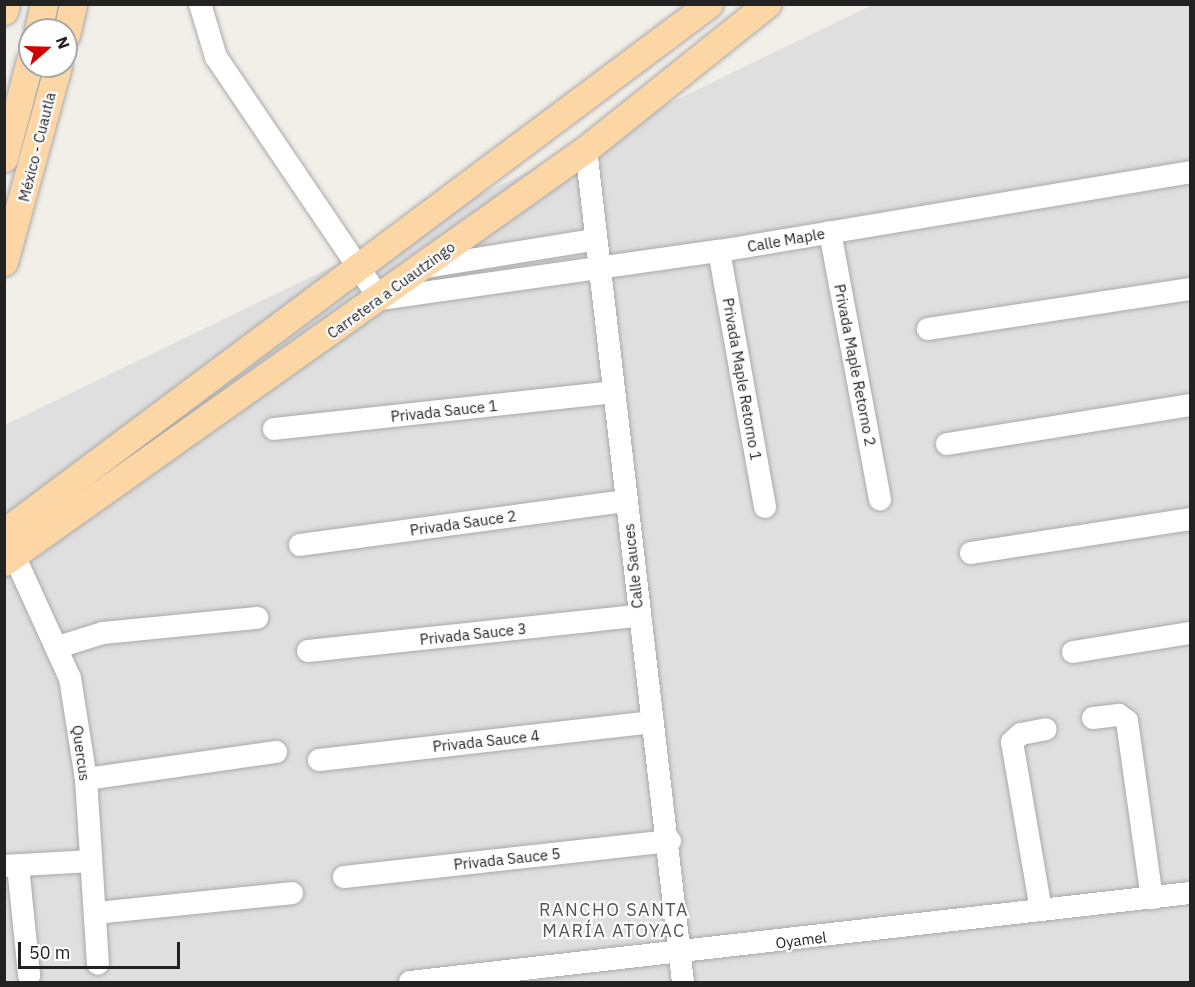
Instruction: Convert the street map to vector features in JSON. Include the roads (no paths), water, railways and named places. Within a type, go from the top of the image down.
[{"type":"main road","points":[[4,11],[6,4]]},
{"type":"main road","points":[[8,546],[357,271],[709,4]]},
{"type":"main road","name":"Carretera a Cuautzingo","points":[[8,546],[380,299],[586,149],[671,78],[768,4]]},
{"type":"main road","points":[[646,51],[671,78]]},
{"type":"main road","points":[[4,158],[25,78]]},
{"type":"main road","name":"México - Cuautla","points":[[4,262],[55,78]]},
{"type":"street","points":[[200,4],[216,57],[357,271],[380,299]]},
{"type":"street","name":"Calle Sauces","points":[[586,149],[593,240],[638,616],[670,841],[683,982]]},
{"type":"street","name":"Calle Maple","points":[[380,299],[719,251],[1191,172]]},
{"type":"street","name":"Privada Maple Retorno 2","points":[[830,232],[880,499]]},
{"type":"street","points":[[420,268],[593,240]]},
{"type":"street","name":"Privada Maple Retorno 1","points":[[719,251],[765,507]]},
{"type":"street","points":[[928,329],[1191,289]]},
{"type":"street","name":"Privada Sauce 1","points":[[274,429],[613,392]]},
{"type":"street","points":[[947,444],[1191,405]]},
{"type":"street","name":"Privada Sauce 2","points":[[300,545],[626,501]]},
{"type":"street","points":[[971,553],[1191,519]]},
{"type":"street","name":"Quercus","points":[[8,546],[58,647],[70,678],[86,778],[98,964]]},
{"type":"street","name":"Privada Sauce 3","points":[[308,651],[638,616]]},
{"type":"street","points":[[58,647],[103,633],[257,618]]},
{"type":"street","points":[[1073,652],[1191,633]]},
{"type":"street","points":[[1093,718],[1119,715],[1127,721],[1152,898]]},
{"type":"street","name":"Privada Sauce 4","points":[[319,760],[653,722]]},
{"type":"street","points":[[1041,910],[1012,742],[1021,734],[1046,729]]},
{"type":"street","points":[[86,778],[276,752]]},
{"type":"street","name":"Privada Sauce 5","points":[[344,877],[670,841]]},
{"type":"street","points":[[28,975],[11,866],[91,861]]},
{"type":"street","points":[[96,913],[291,893]]},
{"type":"street","name":"Oyamel","points":[[410,982],[680,955],[1191,893]]},
{"type":"district","name":"RANCHO SANTA MARÍA ATOYAC","points":[[614,921]]}]
